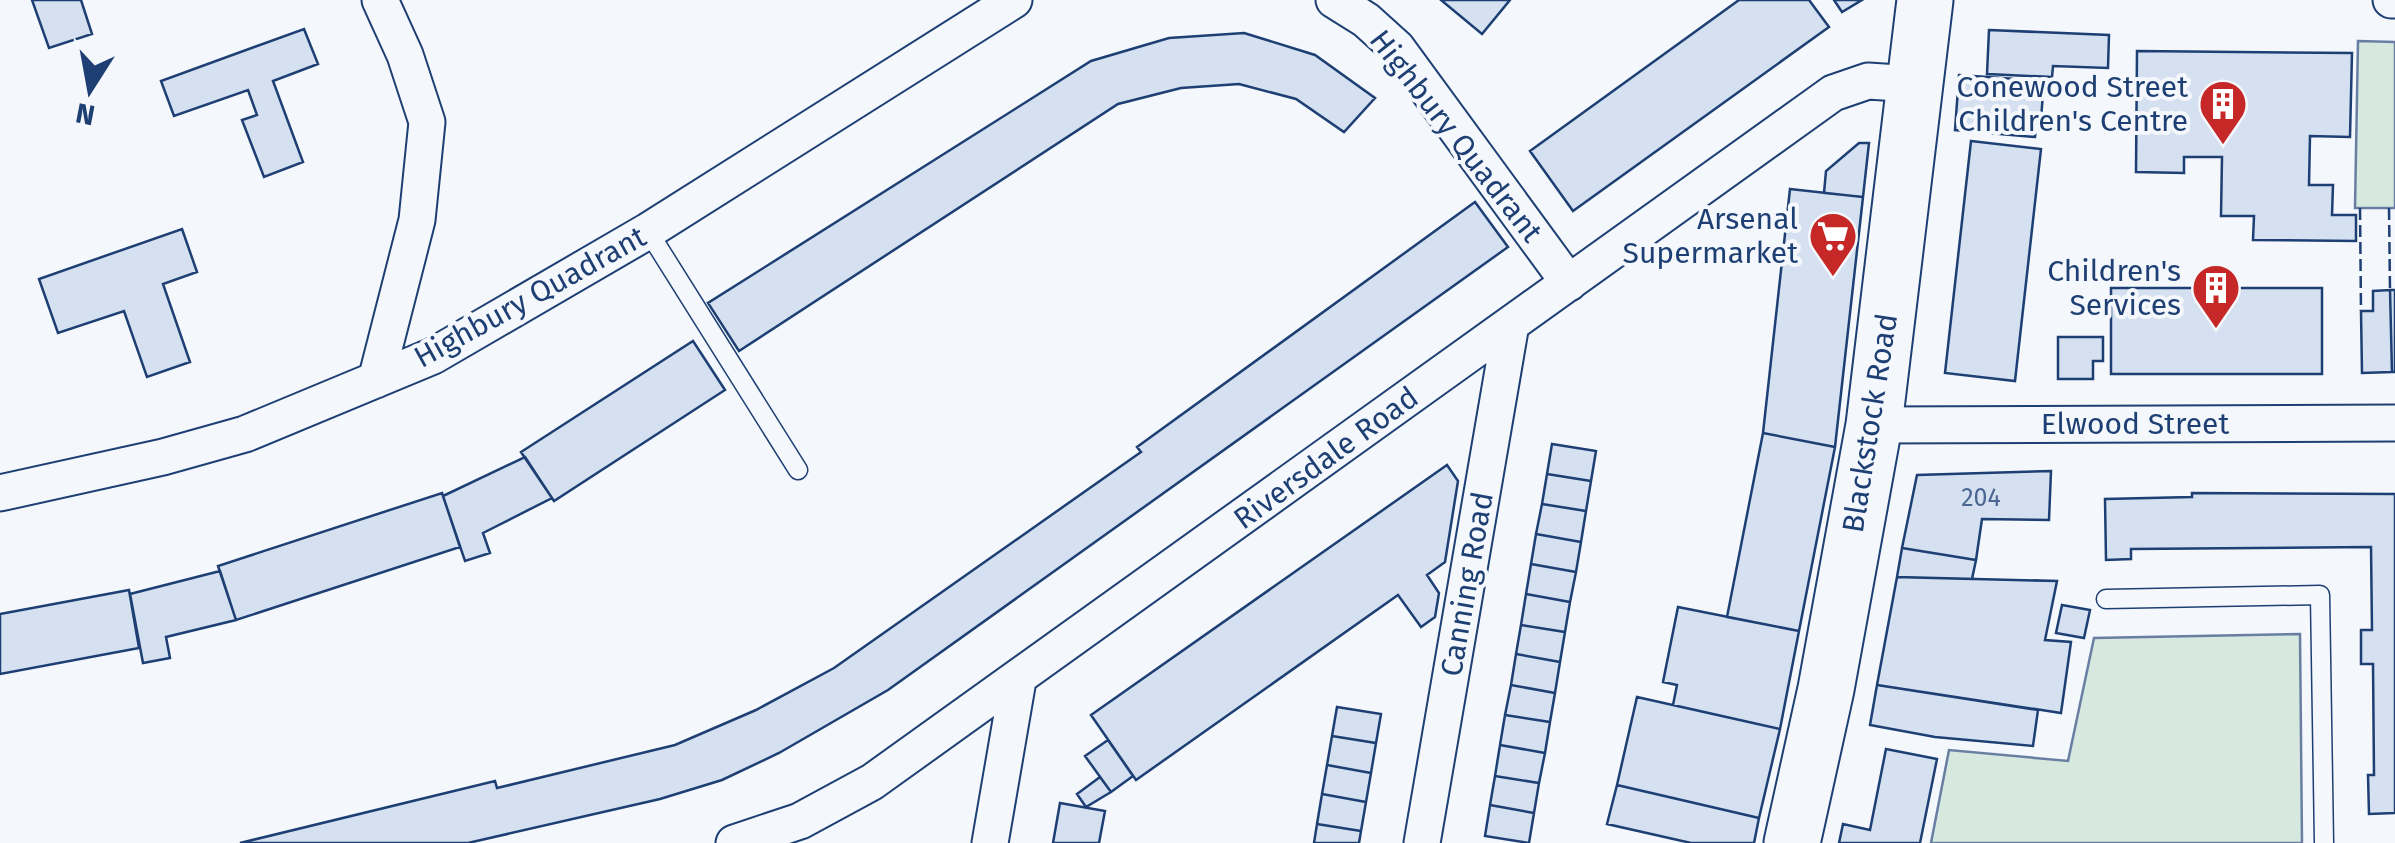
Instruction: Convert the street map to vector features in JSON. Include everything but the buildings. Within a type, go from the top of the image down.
[{"type":"main road","name":"Blackstock Road","points":[[1792,843],[1826,689],[1874,425],[1925,0]]},
{"type":"street","points":[[376,380],[418,220],[427,122],[405,55],[380,0]]},
{"type":"street","name":"Highbury Quadrant","points":[[0,492],[163,457],[245,434],[432,356],[648,231],[1014,0]]},
{"type":"street","name":"Highbury Quadrant","points":[[1334,0],[1366,20],[1396,48],[1568,283]]},
{"type":"street","name":"Riversdale Road","points":[[734,843],[800,822],[840,802],[1018,680],[1833,93],[1868,81],[1914,84]]},
{"type":"street","name":"Canning Road","points":[[1422,843],[1511,324]]},
{"type":"street","name":"Elwood Street","points":[[1874,425],[2395,423]]},
{"type":"street","points":[[990,843],[1018,680]]},
{"type":"lane","points":[[648,231],[798,470]]},
{"type":"lane","points":[[2106,599],[2320,595],[2324,843]]},
{"type":"shaded area","points":[[2358,41],[2395,42],[2395,208],[2355,208]]},
{"type":"shaded area","points":[[2300,634],[2302,843],[1931,843],[1949,750],[2068,761],[2094,638]]},
{"type":"fence","points":[[2360,208],[2361,311]]},
{"type":"fence","points":[[2389,208],[2390,290]]},
{"type":"place","name":"Conewood Street Children's Centre","points":[[2223,146]]},
{"type":"place","name":"Arsenal Supermarket","points":[[1833,278]]},
{"type":"place","name":"Children's Services","points":[[2216,330]]}]
